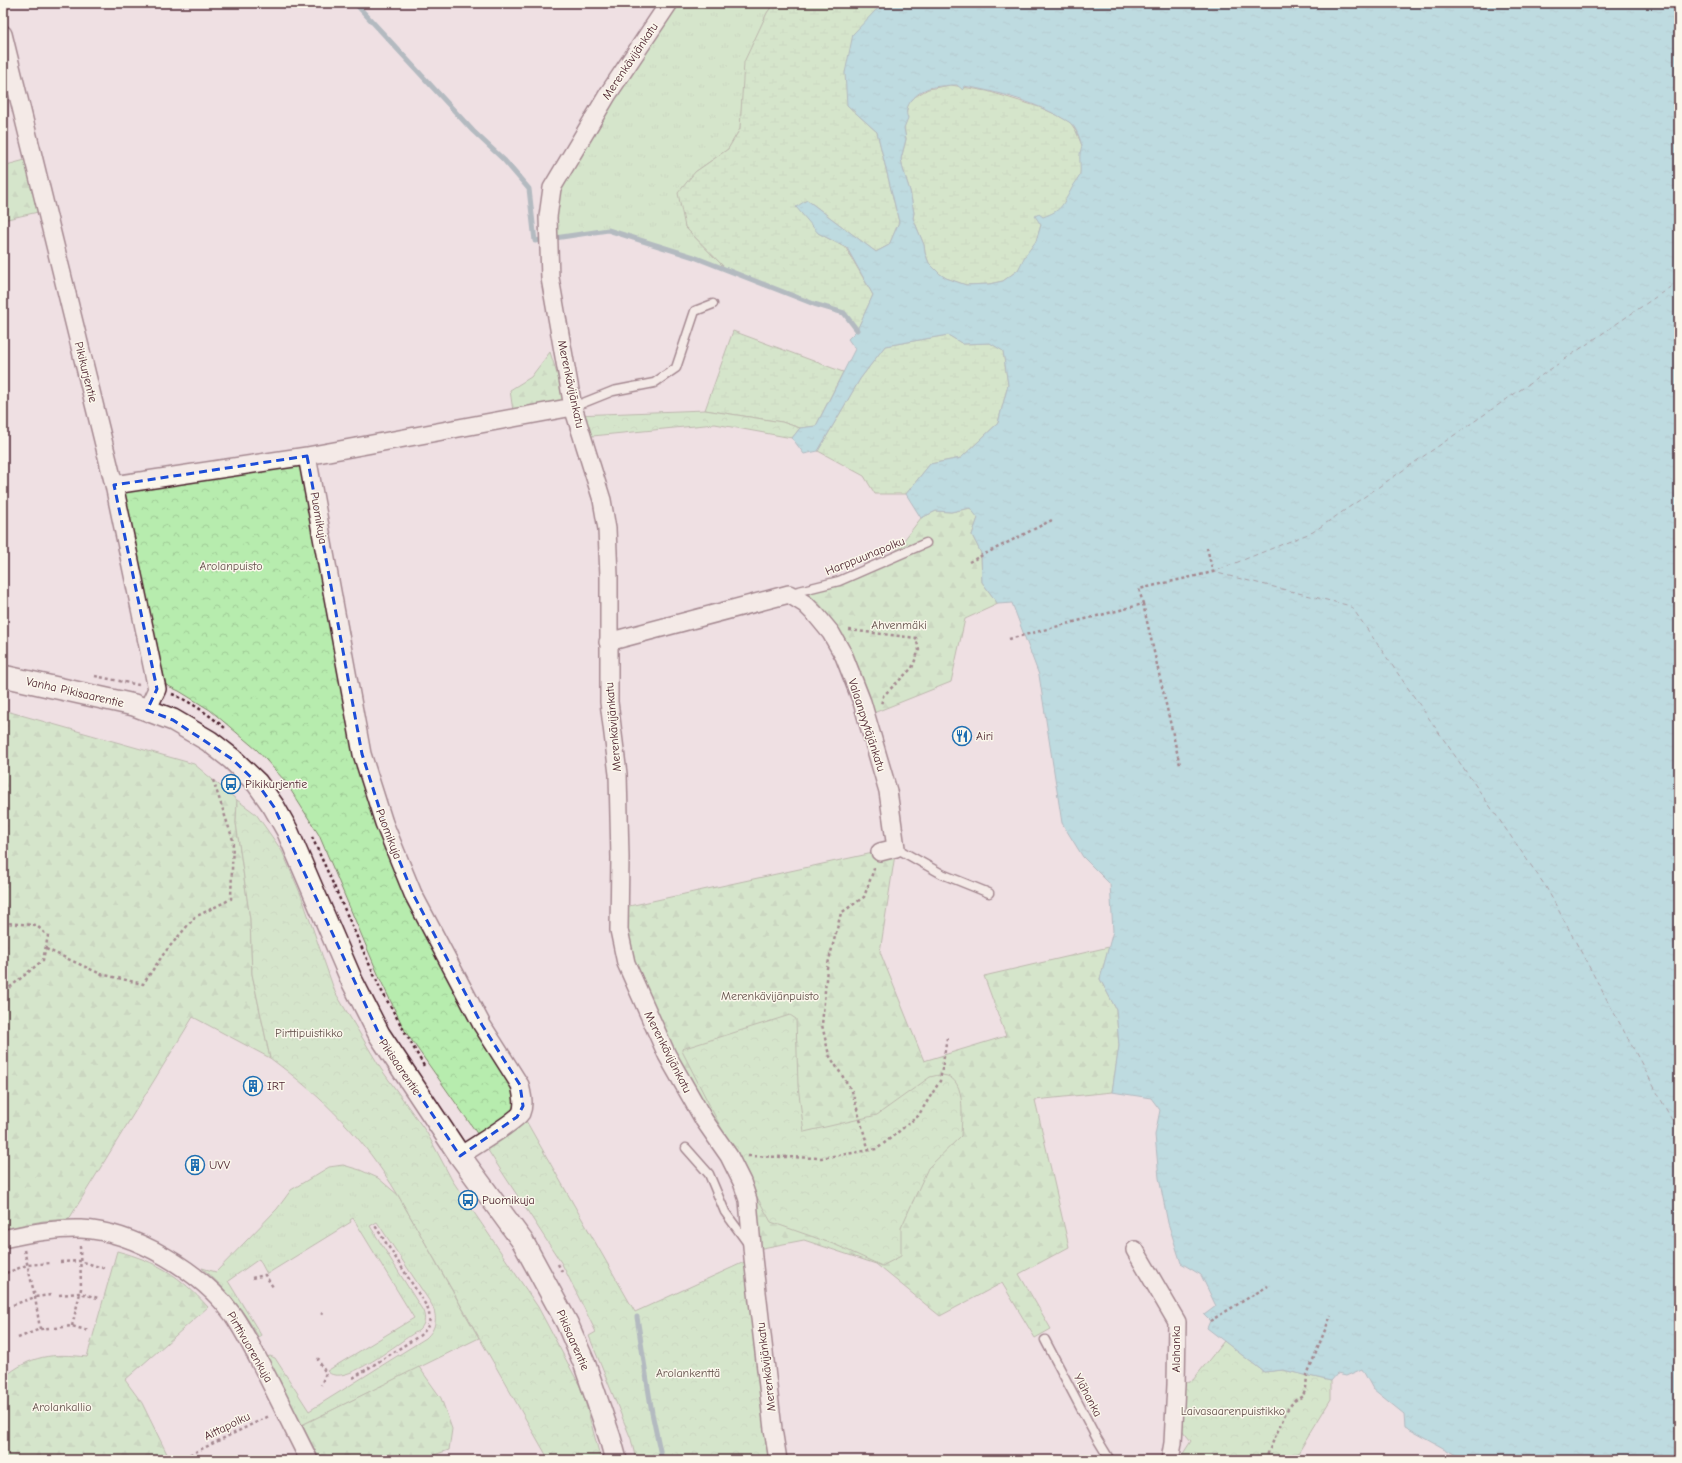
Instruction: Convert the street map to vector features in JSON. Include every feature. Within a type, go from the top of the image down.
[{"type":"street","name":"Merenkävijänkatu","points":[[669,3],[608,94],[560,172],[551,195],[548,217],[550,278],[573,407],[602,500],[607,529],[609,576],[609,702],[618,774],[620,858],[619,930],[626,964],[667,1055],[704,1120],[729,1156],[742,1182],[748,1200],[752,1250],[778,1460]]},
{"type":"street","name":"Pikikurjentie","points":[[3,34],[114,484],[157,689],[147,710]]},
{"type":"street","points":[[114,484],[307,456],[573,407]]},
{"type":"street","name":"Puomikuja","points":[[307,456],[362,754],[384,823],[413,894],[482,1025],[520,1085],[523,1096],[523,1106],[517,1117],[460,1156]]},
{"type":"street","points":[[608,642],[789,594]]},
{"type":"street","name":"Valaanpyytäjänkatu","points":[[789,594],[805,604],[831,633],[844,656],[862,702],[888,792],[888,850]]},
{"type":"street","name":"Vanha Pikisaarentie","points":[[3,676],[134,705],[147,710]]},
{"type":"street","name":"Pikisaarentie","points":[[147,710],[173,720],[209,741],[232,759],[257,783],[274,807],[287,830],[352,981],[379,1034],[460,1156],[523,1242],[567,1323],[585,1365],[616,1460]]},
{"type":"street","name":"Pirttivuorenkuja","points":[[3,1239],[56,1229],[99,1230],[142,1245],[181,1265],[208,1287],[232,1314],[254,1350],[309,1460]]},
{"type":"street","name":"Alahanka","points":[[1135,1250],[1177,1322],[1176,1385],[1173,1443],[1170,1460]]},
{"type":"lane","points":[[573,407],[613,391],[654,383],[676,368],[695,311],[714,304]]},
{"type":"lane","name":"Harppuunapolku","points":[[789,594],[839,581],[926,543]]},
{"type":"lane","points":[[888,850],[988,893]]},
{"type":"lane","points":[[686,1148],[709,1174],[725,1212],[752,1250]]},
{"type":"lane","name":"Ylähanka","points":[[1045,1340],[1096,1437],[1110,1460]]},
{"type":"path","points":[[969,562],[1052,520]]},
{"type":"path","points":[[1180,766],[1139,589],[1213,572],[1207,548]]},
{"type":"path","points":[[1009,639],[1143,604]]},
{"type":"path","points":[[825,625],[855,632],[916,638],[919,650],[912,668],[883,696],[880,711]]},
{"type":"path","points":[[46,949],[101,974],[143,984],[165,952],[194,917],[231,899],[233,840],[213,780]]},
{"type":"path","points":[[868,1151],[852,1091],[829,1056],[822,1025],[827,968],[841,913],[864,897],[888,850]]},
{"type":"path","points":[[3,923],[36,925],[48,936],[43,960],[9,988],[3,990]]},
{"type":"path","points":[[729,1156],[821,1158],[877,1149],[918,1116],[940,1081],[947,1038]]},
{"type":"path","points":[[352,1378],[419,1336],[427,1330],[430,1323],[430,1315],[427,1306],[374,1224]]},
{"type":"path","points":[[72,1326],[80,1293],[80,1239]]},
{"type":"path","points":[[23,1244],[35,1297],[40,1329]]},
{"type":"path","points":[[60,1262],[80,1261],[106,1269]]},
{"type":"path","points":[[6,1273],[27,1265],[51,1263]]},
{"type":"path","points":[[252,1278],[265,1274],[275,1288]]},
{"type":"path","points":[[1210,1321],[1268,1286]]},
{"type":"path","points":[[59,1295],[80,1293],[98,1298]]},
{"type":"path","points":[[13,1305],[35,1297],[51,1295]]},
{"type":"path","points":[[320,1313],[326,1316]]},
{"type":"path","points":[[1265,1460],[1287,1410],[1294,1401],[1303,1396],[1306,1388],[1307,1375],[1331,1315]]},
{"type":"path","points":[[56,1328],[72,1326],[89,1331]]},
{"type":"path","points":[[18,1338],[40,1329],[49,1328]]},
{"type":"path","points":[[319,1358],[318,1360],[326,1373],[321,1385]]},
{"type":"path","name":"Aittapolku","points":[[179,1460],[284,1409]]},
{"type":"highlighted area","points":[[307,456],[362,754],[384,823],[413,894],[482,1025],[520,1085],[523,1106],[517,1117],[460,1156],[379,1034],[274,807],[257,783],[232,759],[173,720],[147,710],[157,689],[114,485]]},
{"type":"green space","points":[[670,3],[774,3],[767,13],[745,62],[740,129],[728,149],[695,172],[685,227],[728,271],[694,257],[608,230],[548,239],[549,201]]},
{"type":"green space","points":[[774,3],[892,3],[876,10],[847,105],[877,132],[899,222],[889,245],[876,252],[807,200],[818,233],[846,248],[873,295],[857,330],[844,313],[814,304],[728,271],[685,227],[678,193],[695,172],[728,149],[740,129],[744,62],[767,13]]},
{"type":"green space","points":[[951,85],[987,91],[1039,107],[1057,115],[1070,122],[1076,131],[1083,148],[1079,185],[1064,205],[1041,225],[1034,248],[1018,270],[1003,281],[989,284],[966,285],[946,278],[940,274],[929,263],[924,245],[913,218],[914,213],[910,191],[901,159],[906,139],[904,128],[908,104],[916,96],[928,89]]},
{"type":"green space","points":[[25,160],[38,212],[3,220],[3,166]]},
{"type":"green space","points":[[733,331],[843,372],[816,426],[800,428],[782,422],[705,410]]},
{"type":"green space","points":[[948,335],[963,344],[990,343],[1003,350],[1008,385],[998,423],[961,458],[930,464],[906,494],[875,494],[864,476],[818,451],[860,379],[885,346]]},
{"type":"green space","points":[[550,352],[565,399],[528,415],[514,418],[510,390],[531,377]]},
{"type":"green space","points":[[705,410],[782,422],[800,428],[792,438],[715,424],[582,437],[576,415]]},
{"type":"green space","name":"Arolanpuisto","points":[[297,463],[303,466],[383,830],[507,1072],[521,1112],[635,1312],[753,1258],[778,1460],[636,1460],[631,1439],[589,1336],[596,1332],[562,1264],[474,1129],[405,1031],[381,981],[319,835],[285,781],[257,750],[210,710],[179,691],[166,685],[123,509],[123,497],[127,491]]},
{"type":"green space","name":"Ahvenmäki","points":[[971,508],[978,518],[972,535],[981,553],[982,582],[998,604],[965,619],[951,682],[866,716],[844,656],[789,594],[888,561],[921,518],[936,511],[951,512]]},
{"type":"green space","points":[[3,710],[194,764],[237,800],[236,823],[250,919],[252,974],[270,1058],[193,1017],[69,1219],[43,1221],[3,1229]]},
{"type":"green space","name":"Pirttipuistikko","points":[[237,800],[256,814],[282,851],[301,895],[335,992],[381,1069],[427,1133],[452,1180],[538,1307],[582,1390],[601,1460],[549,1460],[385,1174],[342,1120],[290,1073],[270,1058],[252,974],[250,919],[236,823]]},
{"type":"green space","name":"Merenkävijänpuisto","points":[[896,848],[880,952],[924,1061],[1006,1036],[984,976],[1109,947],[1100,979],[1116,1009],[1119,1046],[1112,1092],[1035,1100],[1069,1247],[1019,1274],[1051,1329],[1035,1338],[1002,1283],[940,1316],[876,1264],[804,1240],[752,1250],[748,1200],[647,1011],[620,908]]},
{"type":"green space","points":[[790,1015],[796,1019],[798,1086],[804,1132],[877,1115],[930,1077],[942,1075],[951,1078],[957,1084],[962,1104],[961,1136],[928,1168],[901,1228],[901,1256],[882,1266],[836,1245],[771,1222],[748,1181],[682,1051],[682,1049]]},
{"type":"green space","points":[[343,1165],[360,1170],[378,1178],[398,1195],[479,1338],[300,1426],[267,1357],[270,1356],[275,1358],[309,1411],[426,1338],[432,1331],[435,1323],[435,1314],[432,1305],[377,1222],[370,1226],[423,1311],[424,1322],[418,1331],[359,1369],[346,1374],[335,1375],[327,1371],[414,1318],[353,1218],[350,1220],[351,1222],[267,1274],[259,1259],[228,1281],[261,1335],[259,1338],[234,1300],[202,1268],[216,1272],[277,1209],[291,1190],[329,1167]]},
{"type":"green space","name":"Arolankallio","points":[[117,1251],[144,1260],[167,1271],[187,1286],[208,1307],[125,1380],[142,1403],[170,1460],[3,1460],[3,1378],[23,1364],[42,1357],[63,1355],[87,1357]]},
{"type":"green space","name":"Laivasaarenpuistikko","points":[[1224,1341],[1264,1372],[1283,1370],[1331,1381],[1331,1399],[1294,1460],[1283,1458],[1279,1460],[1179,1460],[1191,1441],[1177,1424],[1180,1384],[1193,1380]]},
{"type":"green space","points":[[419,1367],[441,1398],[452,1429],[449,1450],[425,1458],[410,1460],[320,1460],[302,1425]]},
{"type":"water","points":[[892,3],[1679,3],[1679,1460],[1465,1460],[1405,1427],[1404,1414],[1373,1389],[1362,1369],[1346,1376],[1337,1374],[1331,1381],[1283,1370],[1264,1372],[1207,1328],[1210,1321],[1204,1315],[1216,1306],[1201,1275],[1181,1263],[1168,1223],[1159,1178],[1155,1135],[1160,1110],[1151,1098],[1112,1092],[1119,1046],[1116,1009],[1100,979],[1113,931],[1110,884],[1083,857],[1062,823],[1039,675],[1012,603],[998,604],[982,582],[981,553],[972,535],[978,518],[970,508],[951,512],[936,511],[921,518],[906,494],[930,464],[961,458],[998,423],[1008,385],[1003,351],[990,343],[963,344],[948,335],[885,346],[860,379],[818,451],[804,454],[792,438],[800,428],[816,426],[855,349],[848,339],[857,330],[873,295],[847,248],[818,233],[796,207],[807,200],[876,252],[889,245],[899,222],[877,132],[847,105],[845,73],[853,34],[876,10]],"holes":[[[957,85],[963,90],[964,86],[991,91],[1045,109],[1074,126],[1082,146],[1080,153],[1080,174],[1063,204],[1058,210],[1049,215],[1043,217],[1039,214],[1035,216],[1041,225],[1036,241],[1025,256],[1018,270],[1003,281],[989,284],[966,285],[946,278],[929,263],[924,245],[913,218],[914,213],[910,191],[901,159],[906,139],[904,128],[908,118],[907,109],[912,100],[924,90],[929,88]]]},
{"type":"waterway","points":[[355,3],[473,131],[504,160],[529,189],[535,241],[608,230],[694,257],[814,304],[844,313],[857,330]]},
{"type":"waterway","points":[[637,1317],[652,1413],[662,1460]]},
{"type":"ferry route","points":[[1679,281],[1313,532],[1213,572],[1351,606],[1546,887],[1679,1133]]},
{"type":"place","name":"Airi","points":[[962,736]]},
{"type":"place","name":"Pikikurjentie","points":[[231,784]]},
{"type":"place","name":"IRT","points":[[253,1086]]},
{"type":"place","name":"UVV","points":[[195,1165]]},
{"type":"place","name":"Puomikuja","points":[[468,1200]]},
{"type":"park label","name":"Arolankenttä","points":[[688,1373]]}]
